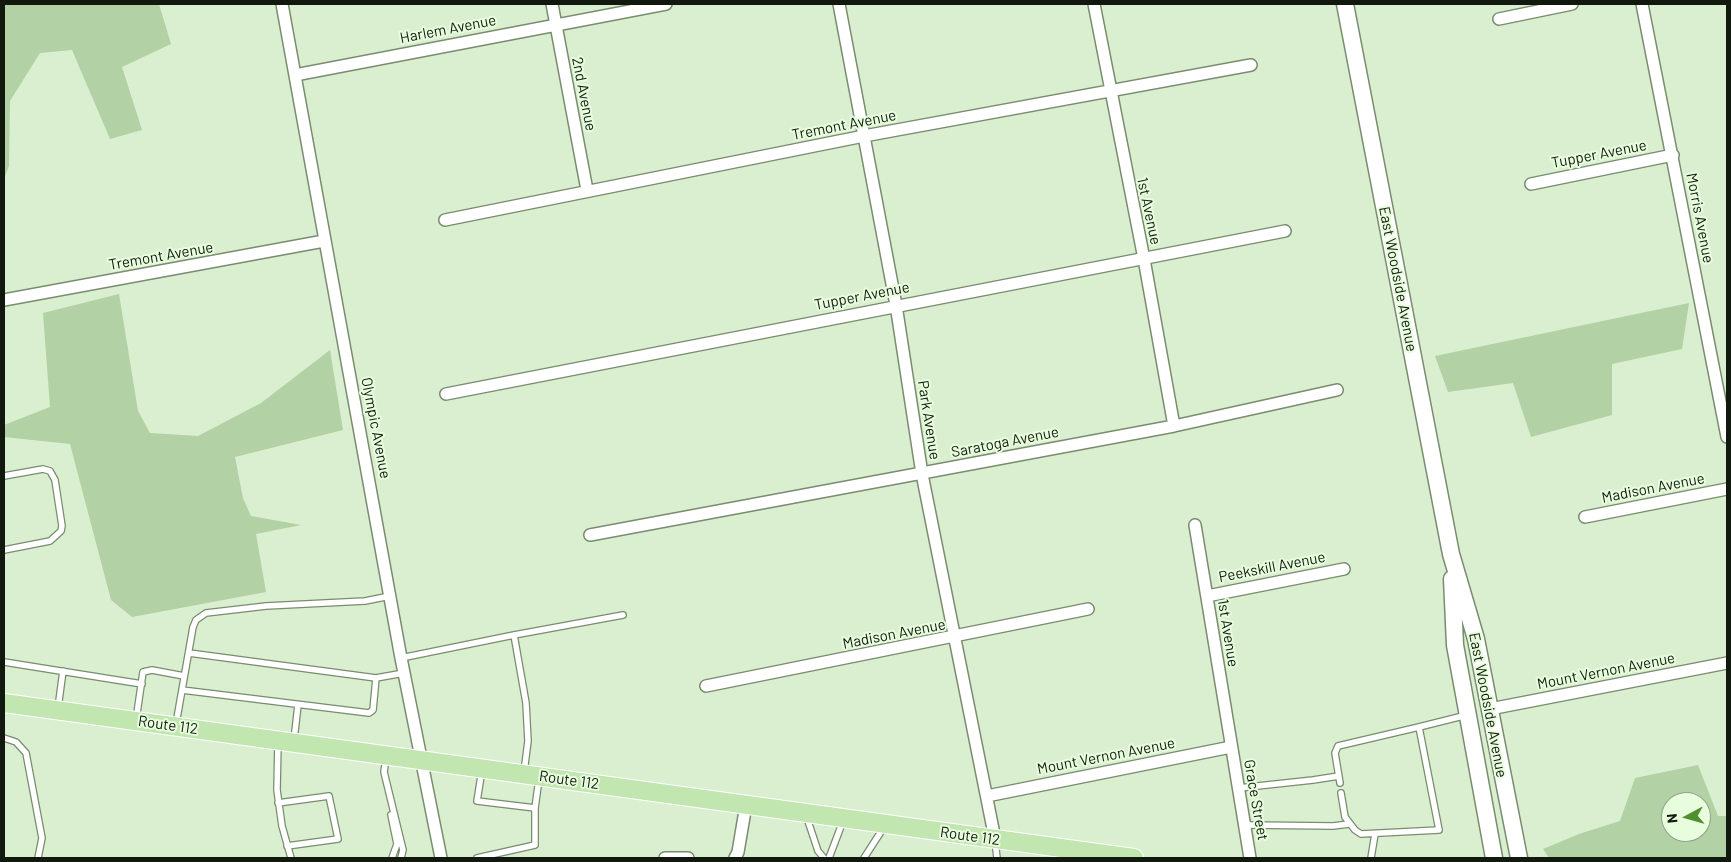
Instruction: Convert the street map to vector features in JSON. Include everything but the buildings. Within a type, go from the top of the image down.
[{"type":"main road","name":"East Woodside Avenue","points":[[1345,4],[1451,554],[1476,639],[1519,858]]},
{"type":"main road","name":"East Woodside Avenue","points":[[1451,554],[1455,645],[1494,858]]},
{"type":"main road","name":"Route 112","points":[[4,703],[1134,858]]},
{"type":"street","name":"Olympic Avenue","points":[[282,4],[401,658],[441,858]]},
{"type":"street","name":"2nd Avenue","points":[[552,4],[587,190]]},
{"type":"street","name":"Harlem Avenue","points":[[295,75],[666,4]]},
{"type":"street","name":"Park Avenue","points":[[838,4],[896,305],[922,474],[995,839]]},
{"type":"street","name":"1st Avenue","points":[[1094,4],[1109,91],[1144,259],[1174,426]]},
{"type":"street","points":[[1498,19],[1572,4]]},
{"type":"street","name":"Morris Avenue","points":[[1642,4],[1727,437]]},
{"type":"street","name":"Tremont Avenue","points":[[445,220],[587,190],[864,136],[1251,65]]},
{"type":"street","name":"Tupper Avenue","points":[[1531,184],[1672,155]]},
{"type":"street","name":"Tupper Avenue","points":[[446,394],[1285,230]]},
{"type":"street","name":"Tremont Avenue","points":[[4,300],[324,241]]},
{"type":"street","name":"Saratoga Avenue","points":[[590,535],[1174,426],[1337,390]]},
{"type":"street","name":"Madison Avenue","points":[[1585,517],[1727,489]]},
{"type":"street","name":"1st Avenue","points":[[1195,525],[1231,747]]},
{"type":"street","name":"Peekskill Avenue","points":[[1207,596],[1344,569]]},
{"type":"street","name":"Madison Avenue","points":[[706,686],[1088,609]]},
{"type":"street","name":"Mount Vernon Avenue","points":[[1490,709],[1727,663]]},
{"type":"street","name":"Mount Vernon Avenue","points":[[987,796],[1231,747]]},
{"type":"street","name":"Grace Street","points":[[1231,747],[1246,825],[1250,858]]},
{"type":"street","points":[[735,858],[746,805]]},
{"type":"street","points":[[665,858],[688,858]]},
{"type":"lane","points":[[4,476],[43,469],[50,471],[55,480],[62,526],[61,532],[50,541],[4,550]]},
{"type":"lane","points":[[176,726],[188,653],[196,620],[206,613],[266,606],[365,601],[391,596]]},
{"type":"lane","points":[[401,658],[623,614]]},
{"type":"lane","points":[[477,858],[534,845],[535,808],[526,703],[514,635]]},
{"type":"lane","points":[[188,653],[376,678],[404,673]]},
{"type":"lane","points":[[4,662],[142,684]]},
{"type":"lane","points":[[136,721],[144,672],[147,670],[184,676]]},
{"type":"lane","points":[[57,710],[63,671]]},
{"type":"lane","points":[[182,690],[369,713],[373,710],[376,678]]},
{"type":"lane","points":[[291,858],[278,803],[277,790],[286,741],[298,705]]},
{"type":"lane","points":[[1340,783],[1334,753],[1338,746],[1467,715]]},
{"type":"lane","points":[[1342,793],[1346,818],[1349,824],[1361,834],[1439,830],[1419,728]]},
{"type":"lane","points":[[4,738],[16,742],[26,753],[42,838],[38,858]]},
{"type":"lane","points":[[386,755],[384,772],[403,850],[401,858]]},
{"type":"lane","points":[[483,768],[477,801],[535,808]]},
{"type":"lane","points":[[1239,788],[1338,776]]},
{"type":"lane","points":[[278,803],[329,796],[338,839],[287,846]]},
{"type":"lane","points":[[391,799],[391,815],[397,844],[392,858]]},
{"type":"lane","points":[[805,813],[818,851],[824,858]]},
{"type":"lane","points":[[829,858],[844,818]]},
{"type":"lane","points":[[864,858],[886,824]]},
{"type":"lane","points":[[1246,825],[1333,826],[1349,824]]},
{"type":"lane","points":[[1371,858],[1375,834]]},
{"type":"lane","points":[[995,839],[997,858]]},
{"type":"green space","points":[[4,4],[159,4],[171,44],[122,67],[142,130],[110,139],[72,50],[40,53],[10,101],[9,166],[4,179]]},
{"type":"green space","points":[[119,294],[138,411],[150,433],[198,436],[261,403],[330,350],[343,430],[235,457],[243,498],[251,516],[301,525],[256,534],[266,592],[132,617],[111,600],[70,444],[4,437],[4,425],[50,407],[43,313]]},
{"type":"green space","points":[[1689,303],[1682,349],[1612,364],[1612,415],[1531,437],[1513,383],[1448,392],[1435,356]]},
{"type":"green space","points":[[1698,765],[1709,792],[1661,792],[1661,842],[1711,842],[1711,798],[1718,816],[1727,816],[1727,857],[1549,858],[1543,849],[1579,834],[1620,821],[1635,778]]}]
